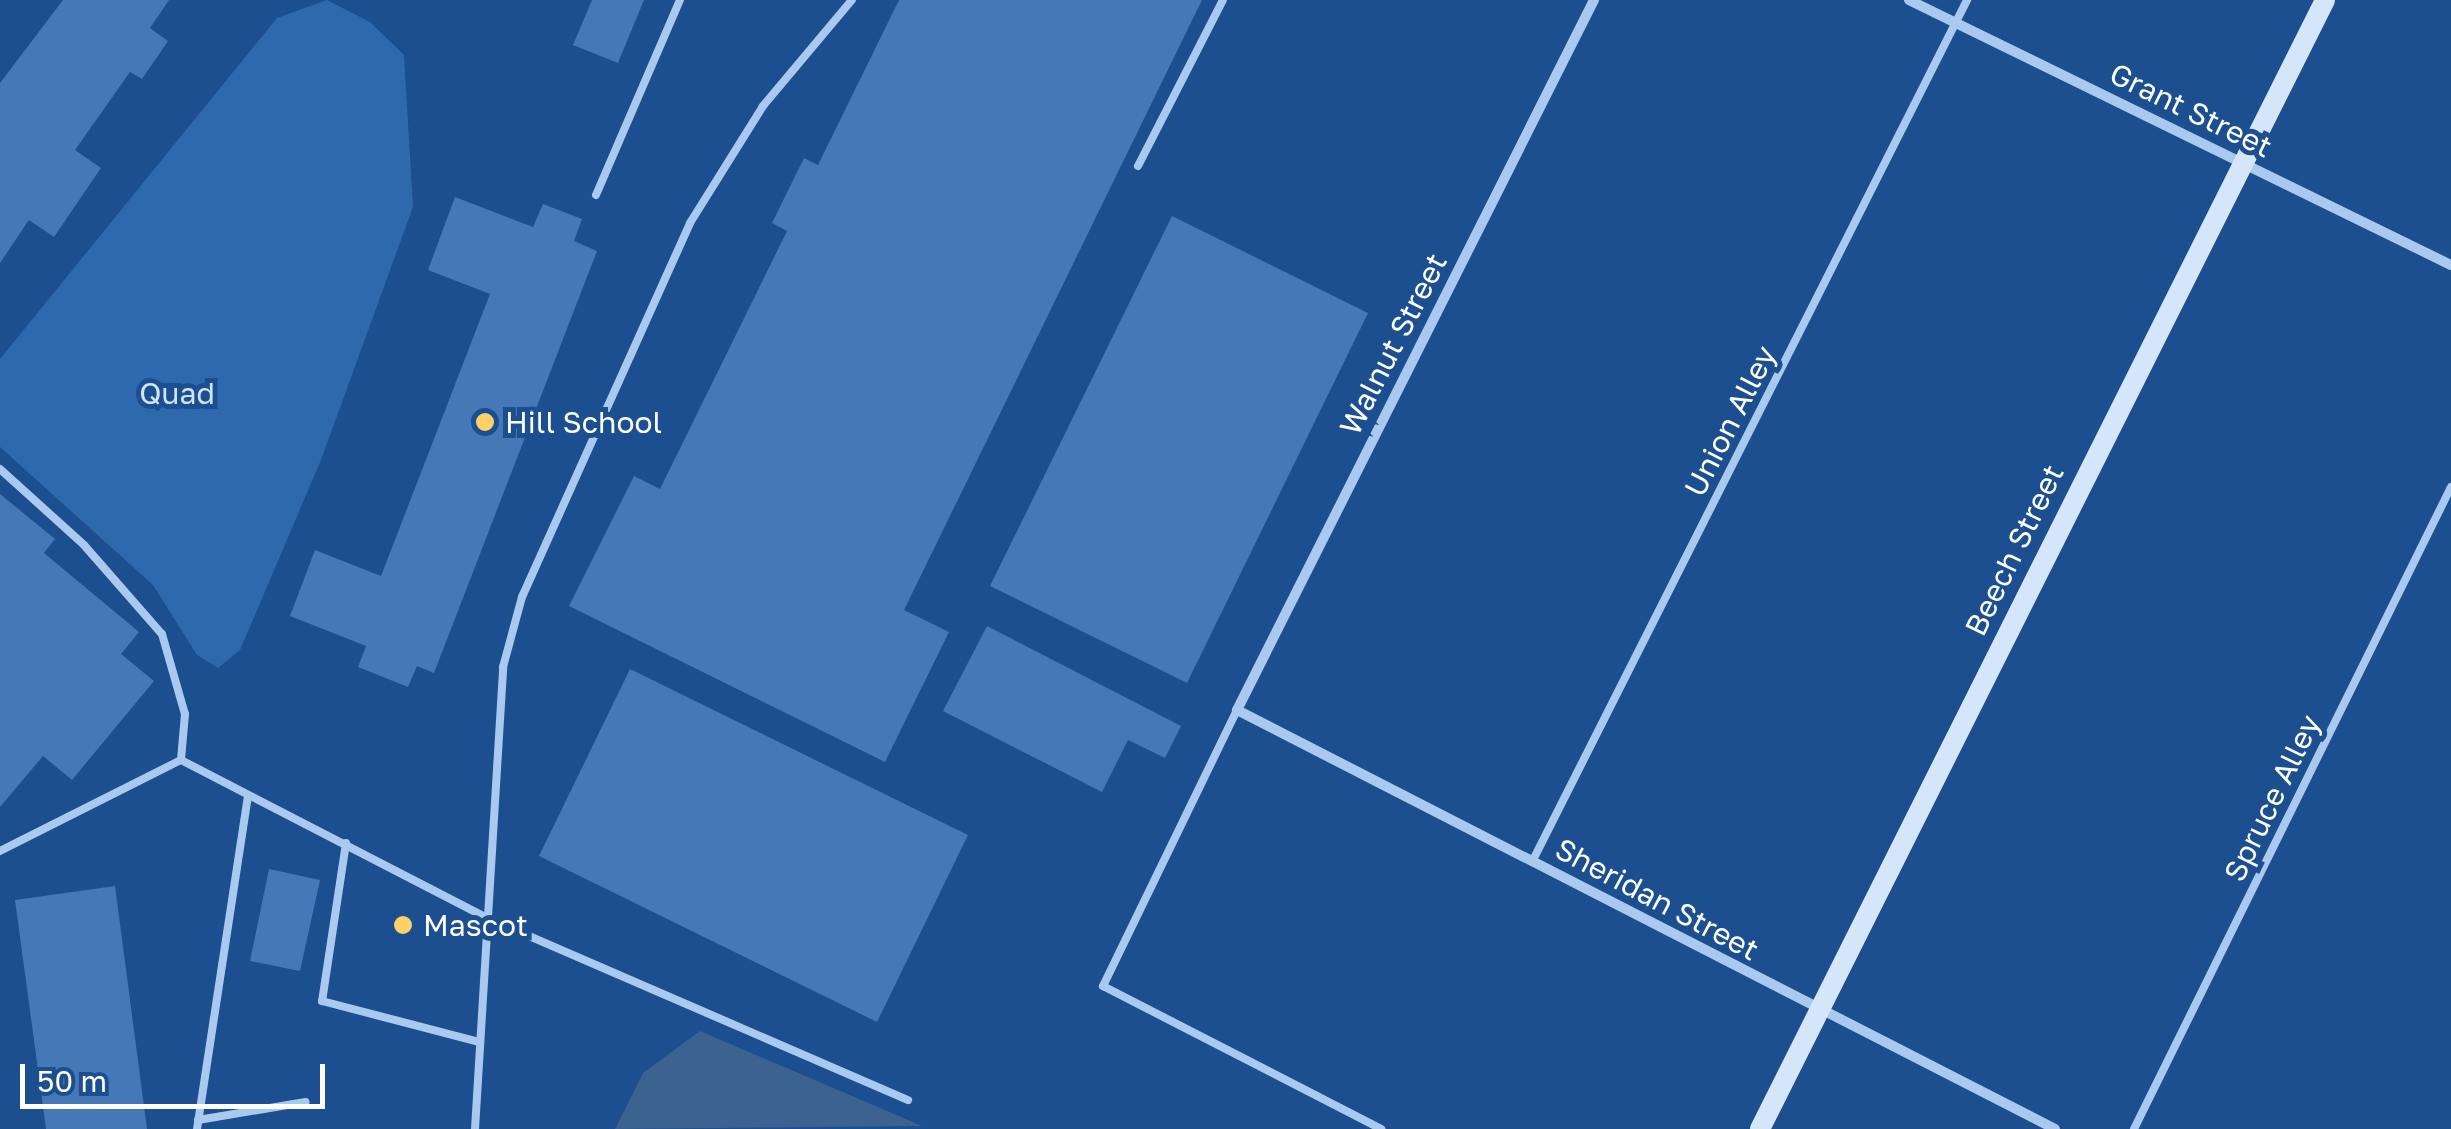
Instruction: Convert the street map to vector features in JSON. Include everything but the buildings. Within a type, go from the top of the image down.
[{"type":"street","name":"Walnut Street","points":[[1237,710],[1594,0]]},
{"type":"street","name":"Grant Street","points":[[1908,0],[2451,265]]},
{"type":"street","name":"Beech Street","points":[[1760,1129],[2325,0]]},
{"type":"street","name":"Sheridan Street","points":[[1237,710],[1818,1012],[2054,1129]]},
{"type":"lane","points":[[596,194],[680,0]]},
{"type":"lane","points":[[475,1129],[503,667],[522,597],[690,223],[763,106],[852,0]]},
{"type":"lane","points":[[1138,166],[1223,0]]},
{"type":"lane","name":"Union Alley","points":[[1532,862],[1967,0]]},
{"type":"lane","points":[[0,470],[84,545],[162,634],[185,714],[182,760]]},
{"type":"lane","name":"Spruce Alley","points":[[2134,1129],[2451,488]]},
{"type":"lane","points":[[1237,710],[1103,986],[1381,1129]]},
{"type":"lane","points":[[182,760],[485,917],[908,1100]]},
{"type":"lane","points":[[0,851],[182,760]]},
{"type":"lane","points":[[248,795],[197,1124],[306,1102]]},
{"type":"lane","points":[[346,843],[322,1002],[480,1042]]},
{"type":"green space","name":"Quad","points":[[327,0],[370,22],[404,55],[413,207],[321,460],[240,650],[218,668],[197,655],[153,585],[0,447],[0,359],[277,18]]},
{"type":"shaded area","points":[[700,1031],[922,1126],[615,1129],[643,1073]]},
{"type":"place","name":"Hill School","points":[[485,422]]},
{"type":"place","name":"Mascot","points":[[403,925]]}]
